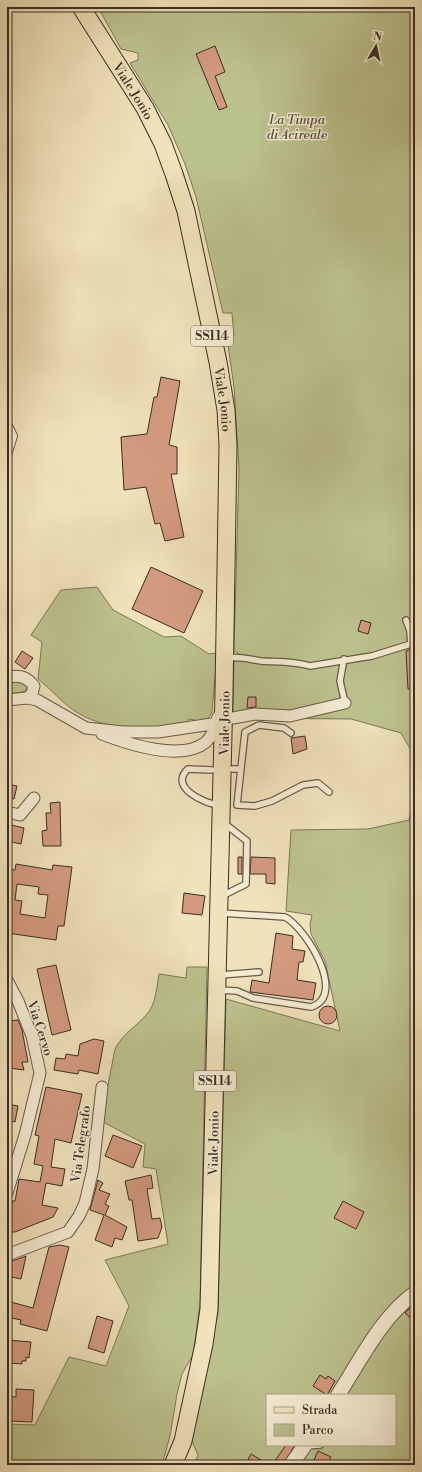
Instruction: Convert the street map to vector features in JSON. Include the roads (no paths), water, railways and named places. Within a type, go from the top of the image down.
[{"type":"main road","name":"Viale Jonio","points":[[81,7],[145,108],[163,144],[186,211],[226,410],[228,453],[225,659],[209,1309],[204,1344],[180,1454]]},
{"type":"street","points":[[7,424],[13,436],[7,455]]},
{"type":"street","points":[[7,667],[28,679],[54,710]]},
{"type":"street","points":[[7,677],[21,676]]},
{"type":"street","points":[[28,698],[32,694],[34,686]]},
{"type":"street","points":[[7,700],[28,698],[54,710],[86,728],[137,745],[178,752],[193,750],[207,742],[213,733],[224,693]]},
{"type":"street","points":[[233,718],[255,714],[290,716],[345,703]]},
{"type":"street","points":[[86,728],[158,732],[212,724]]},
{"type":"street","points":[[7,812],[20,815],[34,798]]},
{"type":"street","name":"Via Cervo","points":[[7,972],[9,984],[32,1036],[40,1073],[25,1135],[7,1193]]},
{"type":"street","name":"Via Telegrafo","points":[[7,1255],[68,1232],[79,1216],[85,1203],[93,1169],[102,1086]]},
{"type":"street","points":[[339,1394],[390,1315],[413,1298]]},
{"type":"street","points":[[291,1465],[304,1446]]},
{"type":"lane","points":[[225,659],[238,656],[259,660],[301,663],[310,666],[344,659],[372,656],[411,644],[410,631],[406,620]]},
{"type":"lane","points":[[344,659],[340,681],[345,703]]},
{"type":"lane","points":[[291,733],[284,728],[260,725],[245,732],[237,805],[255,806],[272,801],[303,785],[318,783],[329,792]]},
{"type":"lane","points":[[212,770],[188,769],[184,773],[184,785],[189,793],[210,804],[222,813],[247,841],[246,884],[219,905]]},
{"type":"lane","points":[[232,769],[241,769]]},
{"type":"lane","points":[[217,982],[253,998],[311,1007],[318,1005],[324,999],[325,992],[324,974],[315,951],[302,931],[292,920],[285,917],[219,905]]},
{"type":"lane","points":[[217,982],[259,972]]},
{"type":"park label","name":"La Timpa di Acireale","points":[[297,126]]}]
